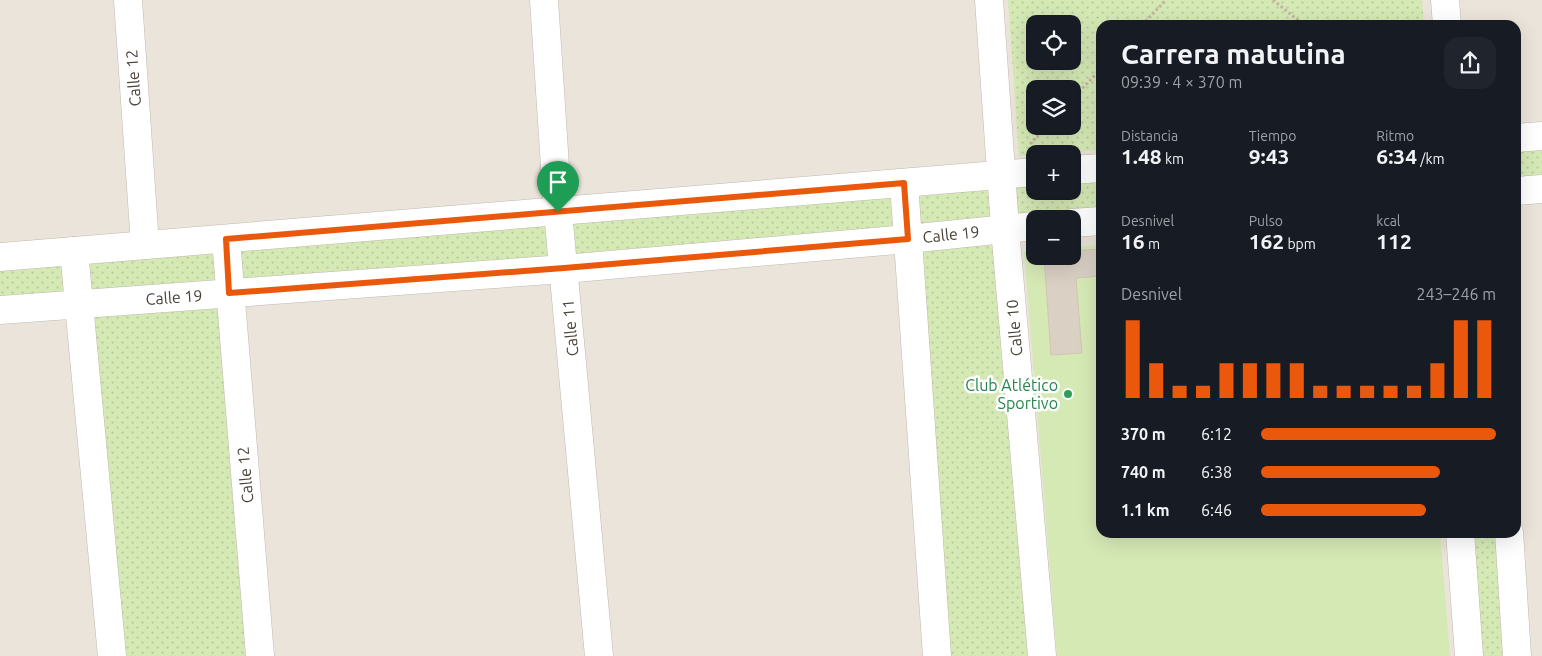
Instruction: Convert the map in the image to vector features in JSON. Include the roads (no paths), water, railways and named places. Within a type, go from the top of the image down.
[{"type":"street","name":"Calle 12","points":[[128,0],[145,245]]},
{"type":"street","name":"Calle 11","points":[[544,0],[558,212],[599,656]]},
{"type":"street","name":"Calle 10","points":[[988,0],[1005,228],[1042,656]]},
{"type":"street","points":[[1445,0],[1447,20]]},
{"type":"street","points":[[1521,138],[1542,136]]},
{"type":"street","points":[[0,257],[1002,175],[1026,163]]},
{"type":"street","points":[[1081,169],[1096,168]]},
{"type":"street","points":[[904,183],[936,656]]},
{"type":"street","points":[[1521,191],[1542,189]]},
{"type":"street","points":[[1081,222],[1096,221]]},
{"type":"street","name":"Calle 19","points":[[0,310],[564,268],[908,239],[1026,227]]},
{"type":"street","name":"Calle 12","points":[[226,239],[260,656]]},
{"type":"street","points":[[74,251],[112,656]]},
{"type":"street","points":[[1460,538],[1469,656]]},
{"type":"street","points":[[1509,538],[1517,656]]},
{"type":"place","name":"Club Atlético Sportivo","points":[[1068,394]]}]
